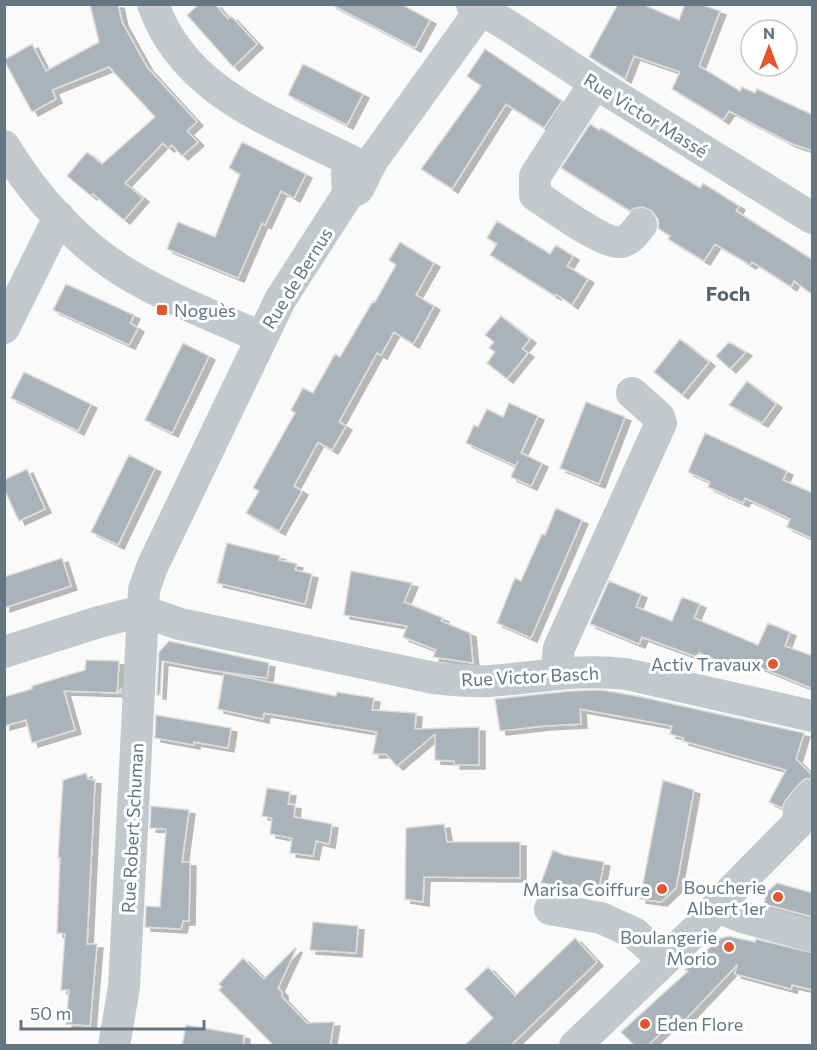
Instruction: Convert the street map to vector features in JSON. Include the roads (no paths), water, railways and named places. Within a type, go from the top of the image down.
[{"type":"street","points":[[153,4],[168,36],[186,63],[214,89],[239,105],[362,161],[479,6]]},
{"type":"street","name":"Rue Victor Massé","points":[[479,6],[595,83],[813,218]]},
{"type":"street","points":[[595,83],[535,176],[535,195],[600,237],[619,243],[630,239],[641,225]]},
{"type":"street","points":[[4,146],[59,217],[80,238],[122,271],[197,309],[261,337]]},
{"type":"street","name":"Rue de Bernus","points":[[142,611],[144,590],[152,567],[261,337],[280,300],[348,194],[347,174],[362,161]]},
{"type":"street","points":[[4,328],[59,217]]},
{"type":"street","points":[[555,673],[559,648],[661,423],[659,417],[632,393]]},
{"type":"street","points":[[4,652],[142,611]]},
{"type":"street","name":"Rue Victor Basch","points":[[142,611],[180,624],[434,678],[490,681],[555,673],[626,674],[813,716]]},
{"type":"street","name":"Rue Robert Schuman","points":[[114,1046],[124,975],[142,611]]},
{"type":"street","points":[[575,1046],[718,907],[808,813]]},
{"type":"street","points":[[718,907],[742,917],[813,936]]},
{"type":"street","points":[[550,909],[601,918],[634,933],[664,960]]},
{"type":"place","name":"Noguès","points":[[162,310]]},
{"type":"place","name":"Activ Travaux","points":[[773,664]]},
{"type":"place","name":"Marisa Coiffure","points":[[662,889]]},
{"type":"place","name":"Boucherie Albert 1er","points":[[778,897]]},
{"type":"place","name":"Boulangerie Morio","points":[[729,947]]},
{"type":"place","name":"Eden Flore","points":[[645,1024]]},
{"type":"district","name":"Foch","points":[[728,293]]}]
